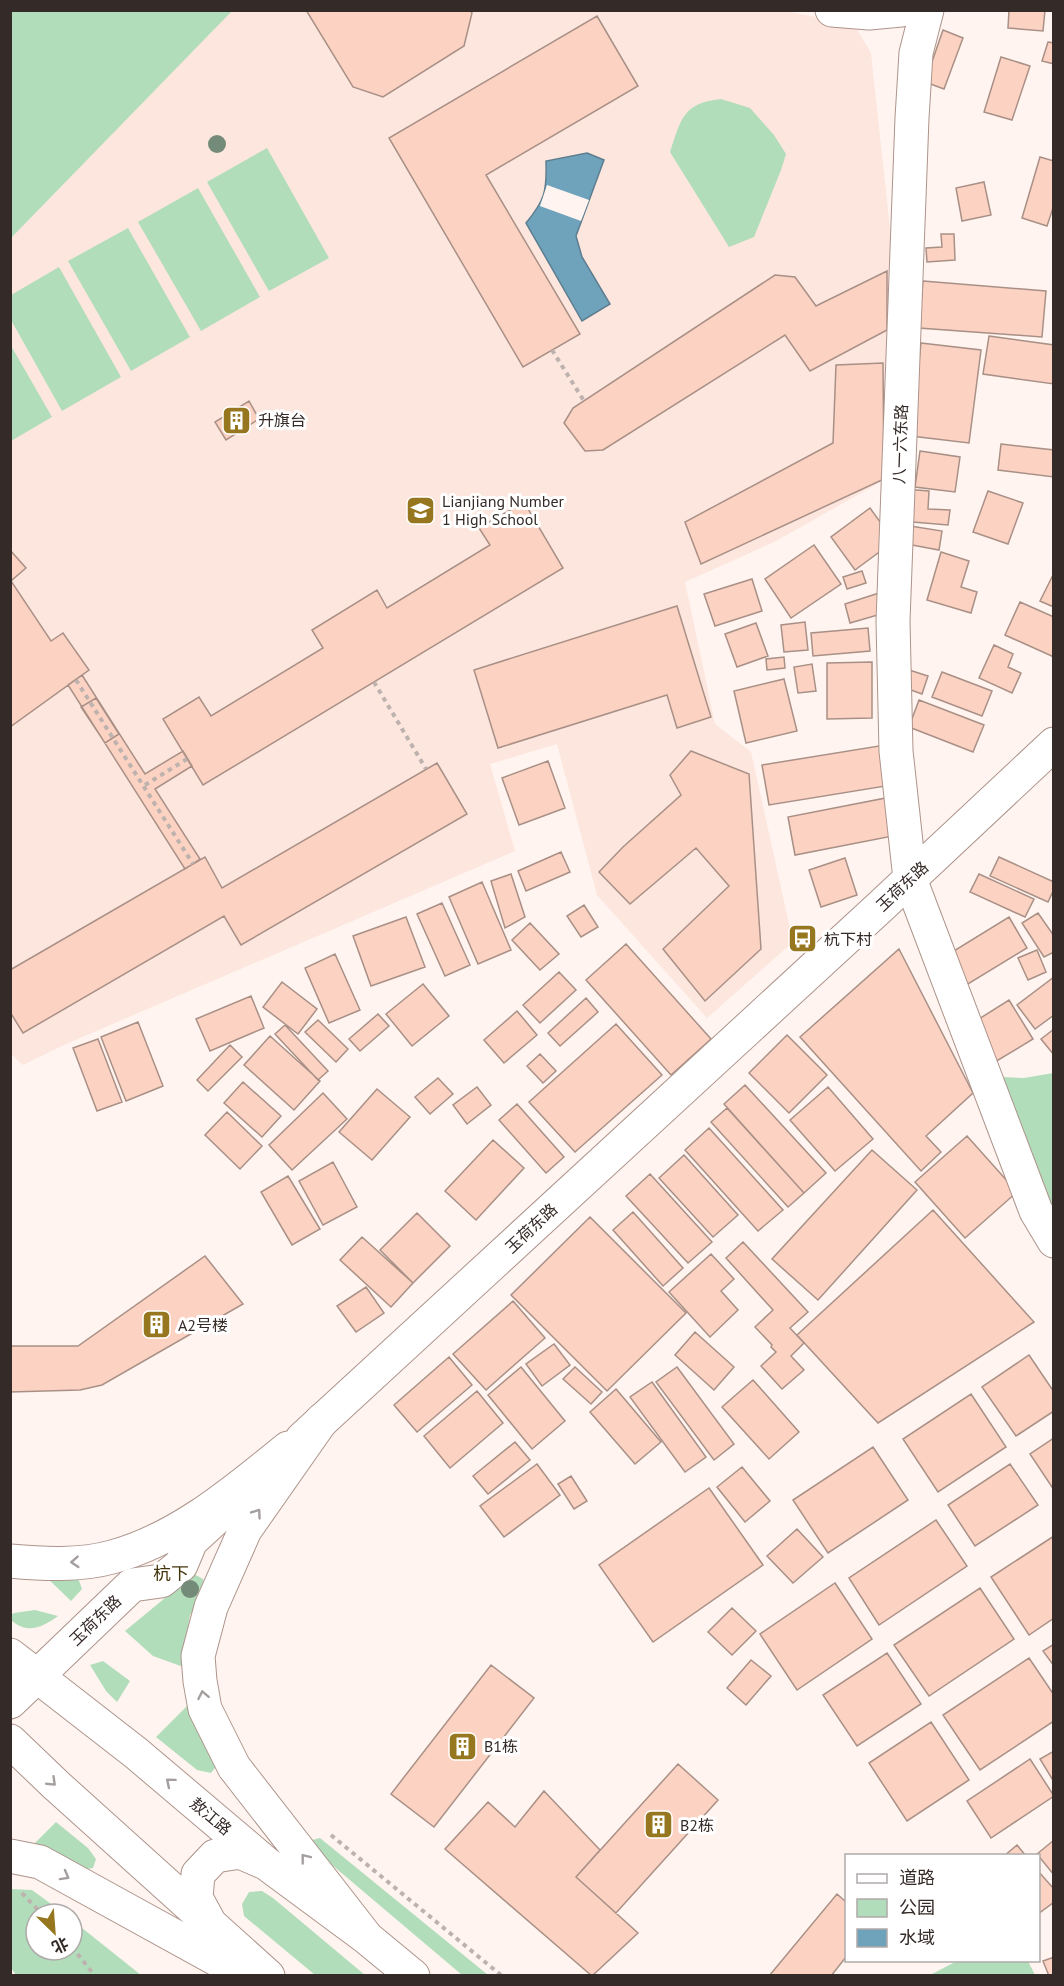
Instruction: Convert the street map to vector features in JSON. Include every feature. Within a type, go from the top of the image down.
[{"type":"main road","points":[[832,10],[869,13],[890,13],[901,10]]},
{"type":"main road","name":"八一六东路","points":[[927,10],[916,53],[912,118],[893,621],[896,751],[910,879],[1035,1211],[1053,1241]]},
{"type":"main road","points":[[869,13],[916,53]]},
{"type":"main road","name":"玉荷东路","points":[[10,1702],[132,1585],[161,1581],[181,1565],[191,1541],[910,879],[1053,744]]},
{"type":"main road","points":[[10,1562],[75,1563],[112,1557],[166,1534],[228,1496],[322,1420]]},
{"type":"main road","points":[[322,1420],[244,1530],[211,1607],[198,1656],[200,1681],[205,1708],[234,1767],[367,1938]]},
{"type":"main road","points":[[126,1551],[132,1585]]},
{"type":"main road","name":"敖江路","points":[[10,1655],[136,1753],[267,1864],[367,1938],[413,1976]]},
{"type":"main road","points":[[10,1741],[268,1976]]},
{"type":"main road","points":[[208,1920],[196,1898],[198,1874],[215,1856],[240,1852],[267,1864]]},
{"type":"main road","points":[[10,1856],[40,1863],[247,1976]]},
{"type":"path","points":[[552,350],[584,401]]},
{"type":"path","points":[[76,680],[194,864]]},
{"type":"path","points":[[374,682],[426,769]]},
{"type":"path","points":[[145,785],[187,759]]},
{"type":"path","points":[[326,1832],[502,1976]]},
{"type":"path","points":[[17,1889],[30,1902]]},
{"type":"path","points":[[84,1962],[95,1976]]},
{"type":"shaded area","name":"Lianjiang Number 1 High School","points":[[779,10],[842,22],[856,28],[871,53],[890,229],[888,478],[776,541],[685,582],[715,724],[751,752],[793,942],[707,1018],[597,895],[557,744],[490,764],[515,851],[66,1044],[23,1065],[11,1054],[10,11]]},
{"type":"green space","points":[[10,11],[232,11],[11,238]]},
{"type":"green space","points":[[721,99],[750,108],[774,135],[786,154],[754,237],[729,247],[670,152],[685,115],[699,104]]},
{"type":"green space","points":[[267,148],[329,258],[269,291],[207,182]]},
{"type":"green space","points":[[198,188],[260,297],[201,331],[138,222]]},
{"type":"green space","points":[[128,228],[190,337],[131,371],[68,261]]},
{"type":"green space","points":[[59,267],[121,377],[62,411],[11,320],[11,295]]},
{"type":"green space","points":[[10,344],[52,417],[11,441],[10,441]]},
{"type":"green space","points":[[1053,1073],[1053,1225],[1042,1197],[1041,1176],[1024,1158],[1001,1077],[1024,1078]]},
{"type":"green space","points":[[43,1574],[77,1575],[82,1589],[71,1601]]},
{"type":"green space","points":[[194,1574],[203,1579],[205,1592],[190,1615],[184,1651],[186,1668],[153,1656],[125,1631]]},
{"type":"green space","points":[[35,1610],[58,1616],[35,1628],[17,1625],[11,1620],[11,1615],[14,1613]]},
{"type":"green space","points":[[103,1661],[130,1681],[117,1702],[106,1691],[90,1665]]},
{"type":"green space","points":[[191,1702],[219,1763],[211,1773],[197,1770],[156,1737]]},
{"type":"green space","points":[[56,1822],[88,1848],[96,1859],[93,1868],[81,1870],[32,1846]]},
{"type":"green space","points":[[320,1838],[488,1975],[462,1975],[312,1848],[312,1840]]},
{"type":"green space","points":[[11,1889],[32,1890],[48,1902],[24,1902],[24,1962],[84,1962],[84,1930],[141,1975],[16,1975],[11,1968]]},
{"type":"green space","points":[[262,1891],[365,1975],[315,1975],[244,1916],[242,1904],[249,1892]]},
{"type":"green space","points":[[955,1962],[1028,1962],[1035,1975],[930,1975]]},
{"type":"water","points":[[587,153],[604,160],[576,236],[582,257],[610,304],[582,321],[526,223],[544,195],[546,161]]},
{"type":"pier","points":[[547,185],[589,200],[581,221],[540,206]]},
{"type":"building","points":[[306,10],[470,10],[472,13],[464,46],[383,97],[353,87]]},
{"type":"building","points":[[1009,10],[1045,10],[1043,31],[1008,28]]},
{"type":"building","points":[[597,16],[638,86],[486,175],[580,334],[523,367],[389,138]]},
{"type":"building","points":[[943,30],[963,38],[944,89],[925,82]]},
{"type":"building","points":[[1048,42],[1054,43],[1054,64],[1042,61]]},
{"type":"building","points":[[1001,57],[1030,66],[1012,120],[984,112]]},
{"type":"building","points":[[1040,157],[1054,161],[1054,205],[1047,226],[1022,218]]},
{"type":"building","points":[[984,182],[991,215],[962,221],[956,188]]},
{"type":"building","points":[[941,234],[954,234],[955,260],[927,262],[926,248],[942,247]]},
{"type":"building","points":[[887,271],[887,330],[810,371],[785,335],[603,450],[585,451],[564,423],[573,408],[775,275],[795,277],[816,306]]},
{"type":"building","points":[[923,281],[1046,291],[1042,337],[919,328]]},
{"type":"building","points":[[989,336],[1054,345],[1054,384],[983,374]]},
{"type":"building","points":[[921,343],[981,350],[969,443],[911,436]]},
{"type":"building","points":[[883,363],[884,479],[701,564],[685,522],[833,443],[836,365]]},
{"type":"building","name":"升旗台","points":[[249,401],[259,419],[226,440],[215,422]]},
{"type":"building","points":[[1001,444],[1054,450],[1054,477],[998,470]]},
{"type":"building","points":[[920,451],[960,457],[955,492],[915,487]]},
{"type":"building","points":[[904,489],[929,491],[928,509],[950,510],[948,525],[901,521]]},
{"type":"building","points":[[988,491],[1023,503],[1008,544],[973,532]]},
{"type":"building","points":[[524,502],[563,568],[203,785],[163,719],[199,697],[211,716],[323,648],[312,630],[377,590],[387,608],[490,545],[479,528]]},
{"type":"building","points":[[870,508],[894,541],[855,570],[831,537]]},
{"type":"building","points":[[904,525],[942,531],[939,550],[901,543]]},
{"type":"building","points":[[814,545],[841,584],[791,618],[765,579]]},
{"type":"building","points":[[10,550],[26,568],[11,581],[51,641],[63,633],[89,670],[10,727]]},
{"type":"building","points":[[941,552],[969,561],[961,587],[977,592],[971,613],[927,600]]},
{"type":"building","points":[[862,571],[866,583],[847,589],[843,577]]},
{"type":"building","points":[[1054,575],[1054,607],[1040,601]]},
{"type":"building","points":[[752,579],[762,611],[715,626],[704,594]]},
{"type":"building","points":[[882,592],[888,612],[850,623],[845,604]]},
{"type":"building","points":[[1020,602],[1054,617],[1054,657],[1005,635]]},
{"type":"building","points":[[677,606],[711,717],[677,728],[667,695],[498,748],[474,670]]},
{"type":"building","points":[[805,622],[808,650],[784,652],[781,625]]},
{"type":"building","points":[[756,623],[768,656],[737,667],[725,634]]},
{"type":"building","points":[[868,628],[870,651],[813,656],[811,633]]},
{"type":"building","points":[[994,645],[1013,654],[1008,667],[1021,673],[1012,693],[979,678]]},
{"type":"building","points":[[784,657],[785,668],[767,670],[766,659]]},
{"type":"building","points":[[872,662],[872,718],[827,719],[827,663]]},
{"type":"building","points":[[812,664],[816,691],[798,693],[794,667]]},
{"type":"building","points":[[906,669],[928,676],[922,694],[900,686]]},
{"type":"building","points":[[942,672],[992,691],[982,716],[932,697]]},
{"type":"building","points":[[82,675],[145,774],[183,751],[192,766],[155,789],[200,859],[185,869],[68,685]]},
{"type":"building","points":[[784,679],[797,731],[746,743],[734,691]]},
{"type":"building","points":[[96,698],[119,734],[105,743],[81,707]]},
{"type":"building","points":[[919,700],[984,725],[973,752],[909,727]]},
{"type":"building","points":[[885,745],[892,785],[769,805],[762,765]]},
{"type":"building","points":[[691,751],[749,774],[761,949],[705,1001],[663,949],[729,886],[696,848],[630,904],[599,872],[681,795],[670,775]]},
{"type":"building","points":[[548,761],[565,808],[519,825],[502,778]]},
{"type":"building","points":[[437,763],[467,814],[241,945],[224,916],[23,1033],[10,1012],[10,970],[205,857],[222,888]]},
{"type":"building","points":[[891,797],[898,835],[795,855],[788,817]]},
{"type":"building","points":[[561,852],[570,872],[526,891],[518,871]]},
{"type":"building","points":[[999,857],[1054,882],[1054,889],[1048,902],[990,876]]},
{"type":"building","points":[[845,858],[857,895],[821,907],[809,870]]},
{"type":"building","points":[[511,874],[525,917],[505,928],[491,881]]},
{"type":"building","points":[[979,874],[1034,899],[1025,917],[970,892]]},
{"type":"building","points":[[482,882],[511,950],[478,964],[449,897]]},
{"type":"building","points":[[442,903],[470,965],[445,976],[417,914]]},
{"type":"building","points":[[584,905],[598,927],[581,937],[567,916]]},
{"type":"building","points":[[1038,913],[1054,936],[1054,952],[1044,957],[1022,923]]},
{"type":"building","points":[[406,917],[425,967],[371,986],[353,936]]},
{"type":"building","points":[[1009,917],[1027,948],[963,987],[944,957]]},
{"type":"building","points":[[530,923],[559,954],[540,970],[512,940]]},
{"type":"building","points":[[626,944],[711,1039],[671,1075],[586,980]]},
{"type":"building","points":[[899,949],[973,1093],[926,1136],[941,1152],[921,1171],[800,1037]]},
{"type":"building","points":[[1037,950],[1046,972],[1028,980],[1018,958]]},
{"type":"building","points":[[335,954],[360,1010],[329,1023],[305,968]]},
{"type":"building","points":[[559,972],[576,990],[540,1023],[523,1005]]},
{"type":"building","points":[[1054,977],[1054,1015],[1035,1029],[1017,1005]]},
{"type":"building","points":[[282,982],[317,1009],[298,1034],[263,1007]]},
{"type":"building","points":[[423,984],[449,1016],[412,1046],[386,1014]]},
{"type":"building","points":[[251,996],[264,1028],[210,1051],[196,1019]]},
{"type":"building","points":[[586,998],[598,1012],[560,1046],[548,1033]]},
{"type":"building","points":[[1009,1000],[1033,1039],[995,1062],[971,1024]]},
{"type":"building","points":[[517,1011],[537,1035],[504,1063],[484,1040]]},
{"type":"building","points":[[378,1014],[389,1026],[360,1051],[349,1039]]},
{"type":"building","points":[[318,1020],[348,1049],[336,1062],[305,1032]]},
{"type":"building","points":[[138,1022],[163,1086],[126,1101],[101,1037]]},
{"type":"building","points":[[616,1024],[662,1075],[575,1152],[529,1102]]},
{"type":"building","points":[[285,1025],[328,1071],[318,1080],[275,1034]]},
{"type":"building","points":[[1054,1029],[1054,1055],[1041,1039]]},
{"type":"building","points":[[787,1035],[827,1075],[789,1113],[749,1073]]},
{"type":"building","points":[[270,1036],[320,1081],[294,1110],[244,1065]]},
{"type":"building","points":[[98,1039],[122,1102],[97,1111],[73,1048]]},
{"type":"building","points":[[230,1045],[242,1057],[208,1091],[197,1080]]},
{"type":"building","points":[[540,1054],[556,1071],[543,1083],[527,1066]]},
{"type":"building","points":[[438,1078],[453,1094],[430,1114],[415,1097]]},
{"type":"building","points":[[243,1082],[281,1116],[262,1137],[224,1103]]},
{"type":"building","points":[[745,1085],[826,1173],[804,1193],[724,1104]]},
{"type":"building","points":[[477,1087],[491,1105],[467,1124],[453,1105]]},
{"type":"building","points":[[828,1087],[873,1139],[835,1171],[790,1120]]},
{"type":"building","points":[[377,1089],[410,1117],[372,1160],[339,1132]]},
{"type":"building","points":[[323,1093],[347,1119],[292,1170],[269,1145]]},
{"type":"building","points":[[517,1104],[564,1157],[546,1173],[499,1120]]},
{"type":"building","points":[[727,1108],[804,1193],[788,1207],[711,1122]]},
{"type":"building","points":[[227,1112],[262,1146],[240,1169],[205,1135]]},
{"type":"building","points":[[709,1128],[783,1210],[758,1231],[685,1150]]},
{"type":"building","points":[[967,1136],[1017,1192],[965,1238],[915,1182]]},
{"type":"building","points":[[493,1140],[524,1168],[476,1220],[445,1191]]},
{"type":"building","points":[[872,1150],[917,1190],[818,1300],[772,1259]]},
{"type":"building","points":[[684,1155],[738,1215],[713,1237],[659,1178]]},
{"type":"building","points":[[333,1162],[357,1207],[323,1225],[299,1181]]},
{"type":"building","points":[[650,1174],[712,1242],[688,1263],[626,1196]]},
{"type":"building","points":[[288,1176],[320,1229],[292,1245],[261,1192]]},
{"type":"building","points":[[933,1210],[1034,1322],[878,1423],[797,1335]]},
{"type":"building","points":[[633,1212],[683,1268],[663,1286],[613,1230]]},
{"type":"building","points":[[417,1213],[450,1246],[413,1283],[380,1250]]},
{"type":"building","points":[[590,1217],[686,1313],[607,1391],[511,1295]]},
{"type":"building","points":[[362,1237],[413,1283],[391,1307],[340,1260]]},
{"type":"building","points":[[743,1242],[808,1312],[790,1328],[804,1343],[791,1356],[804,1370],[782,1389],[761,1366],[776,1352],[755,1327],[773,1310],[726,1258]]},
{"type":"building","points":[[711,1254],[734,1279],[721,1291],[738,1310],[710,1337],[669,1292]]},
{"type":"building","name":"A2号楼","points":[[205,1256],[243,1304],[102,1385],[80,1390],[10,1392],[10,1346],[78,1346]]},
{"type":"building","points":[[366,1287],[384,1313],[356,1332],[337,1306]]},
{"type":"building","points":[[513,1301],[545,1338],[486,1390],[453,1354]]},
{"type":"building","points":[[695,1332],[734,1367],[714,1390],[675,1355]]},
{"type":"building","points":[[554,1344],[570,1365],[542,1386],[526,1364]]},
{"type":"building","points":[[1029,1355],[1054,1392],[1054,1411],[1016,1436],[982,1387]]},
{"type":"building","points":[[449,1357],[472,1385],[417,1432],[394,1405]]},
{"type":"building","points":[[521,1367],[565,1421],[532,1449],[488,1395]]},
{"type":"building","points":[[575,1367],[602,1392],[591,1404],[563,1379]]},
{"type":"building","points":[[677,1367],[734,1444],[714,1460],[656,1382]]},
{"type":"building","points":[[753,1380],[799,1432],[769,1459],[722,1407]]},
{"type":"building","points":[[652,1382],[706,1457],[685,1472],[630,1397]]},
{"type":"building","points":[[616,1389],[661,1442],[635,1464],[590,1412]]},
{"type":"building","points":[[477,1391],[503,1423],[450,1468],[424,1436]]},
{"type":"building","points":[[971,1394],[1006,1447],[938,1492],[903,1439]]},
{"type":"building","points":[[1054,1438],[1054,1490],[1030,1454]]},
{"type":"building","points":[[515,1442],[530,1460],[488,1494],[473,1476]]},
{"type":"building","points":[[873,1447],[908,1500],[828,1553],[793,1500]]},
{"type":"building","points":[[537,1464],[560,1495],[504,1537],[480,1506]]},
{"type":"building","points":[[1010,1464],[1038,1505],[975,1546],[948,1505]]},
{"type":"building","points":[[742,1467],[770,1501],[745,1522],[717,1487]]},
{"type":"building","points":[[571,1476],[587,1501],[574,1509],[558,1484]]},
{"type":"building","points":[[709,1488],[763,1565],[653,1642],[599,1565]]},
{"type":"building","points":[[936,1520],[967,1566],[879,1625],[849,1578]]},
{"type":"building","points":[[797,1529],[823,1557],[793,1583],[767,1556]]},
{"type":"building","points":[[1054,1536],[1054,1618],[1029,1635],[991,1577]]},
{"type":"building","points":[[835,1583],[872,1639],[797,1690],[760,1634]]},
{"type":"building","points":[[980,1588],[1014,1639],[929,1696],[894,1645]]},
{"type":"building","points":[[732,1608],[756,1631],[732,1655],[708,1632]]},
{"type":"building","points":[[1054,1644],[1054,1666],[1043,1651]]},
{"type":"building","points":[[887,1653],[921,1704],[857,1746],[823,1695]]},
{"type":"building","points":[[1029,1658],[1054,1695],[1054,1721],[980,1770],[943,1715]]},
{"type":"building","points":[[751,1660],[771,1676],[746,1705],[727,1688]]},
{"type":"building","name":"B1栋","points":[[491,1665],[534,1698],[434,1827],[391,1794]]},
{"type":"building","points":[[931,1722],[969,1780],[907,1821],[869,1763]]},
{"type":"building","points":[[1054,1751],[1054,1782],[1040,1759]]},
{"type":"building","points":[[1030,1759],[1054,1796],[991,1838],[967,1801]]},
{"type":"building","name":"B2栋","points":[[678,1764],[718,1800],[616,1913],[576,1877]]},
{"type":"building","points":[[544,1791],[600,1850],[576,1877],[638,1933],[592,1976],[445,1849],[488,1802],[515,1827]]},
{"type":"building","points":[[1054,1840],[1054,1875],[1040,1858],[1040,1854],[1037,1854]]},
{"type":"building","points":[[1017,1845],[1024,1854],[1006,1854]]},
{"type":"building","points":[[1040,1873],[1054,1889],[1054,1902],[1040,1912]]},
{"type":"building","points":[[837,1894],[845,1901],[845,1958],[831,1976],[769,1976]]},
{"type":"building","points":[[1054,1957],[1054,1976],[1049,1976],[1043,1961]]},
{"type":"place","name":"升旗台","points":[[237,420]]},
{"type":"place","name":"Lianjiang Number 1 High School","points":[[421,510]]},
{"type":"place","name":"杭下村","points":[[803,939]]},
{"type":"place","name":"A2号楼","points":[[157,1325]]},
{"type":"place","name":"B1栋","points":[[463,1746]]},
{"type":"place","name":"B2栋","points":[[659,1825]]},
{"type":"district","name":"杭下","points":[[171,1573]]}]
